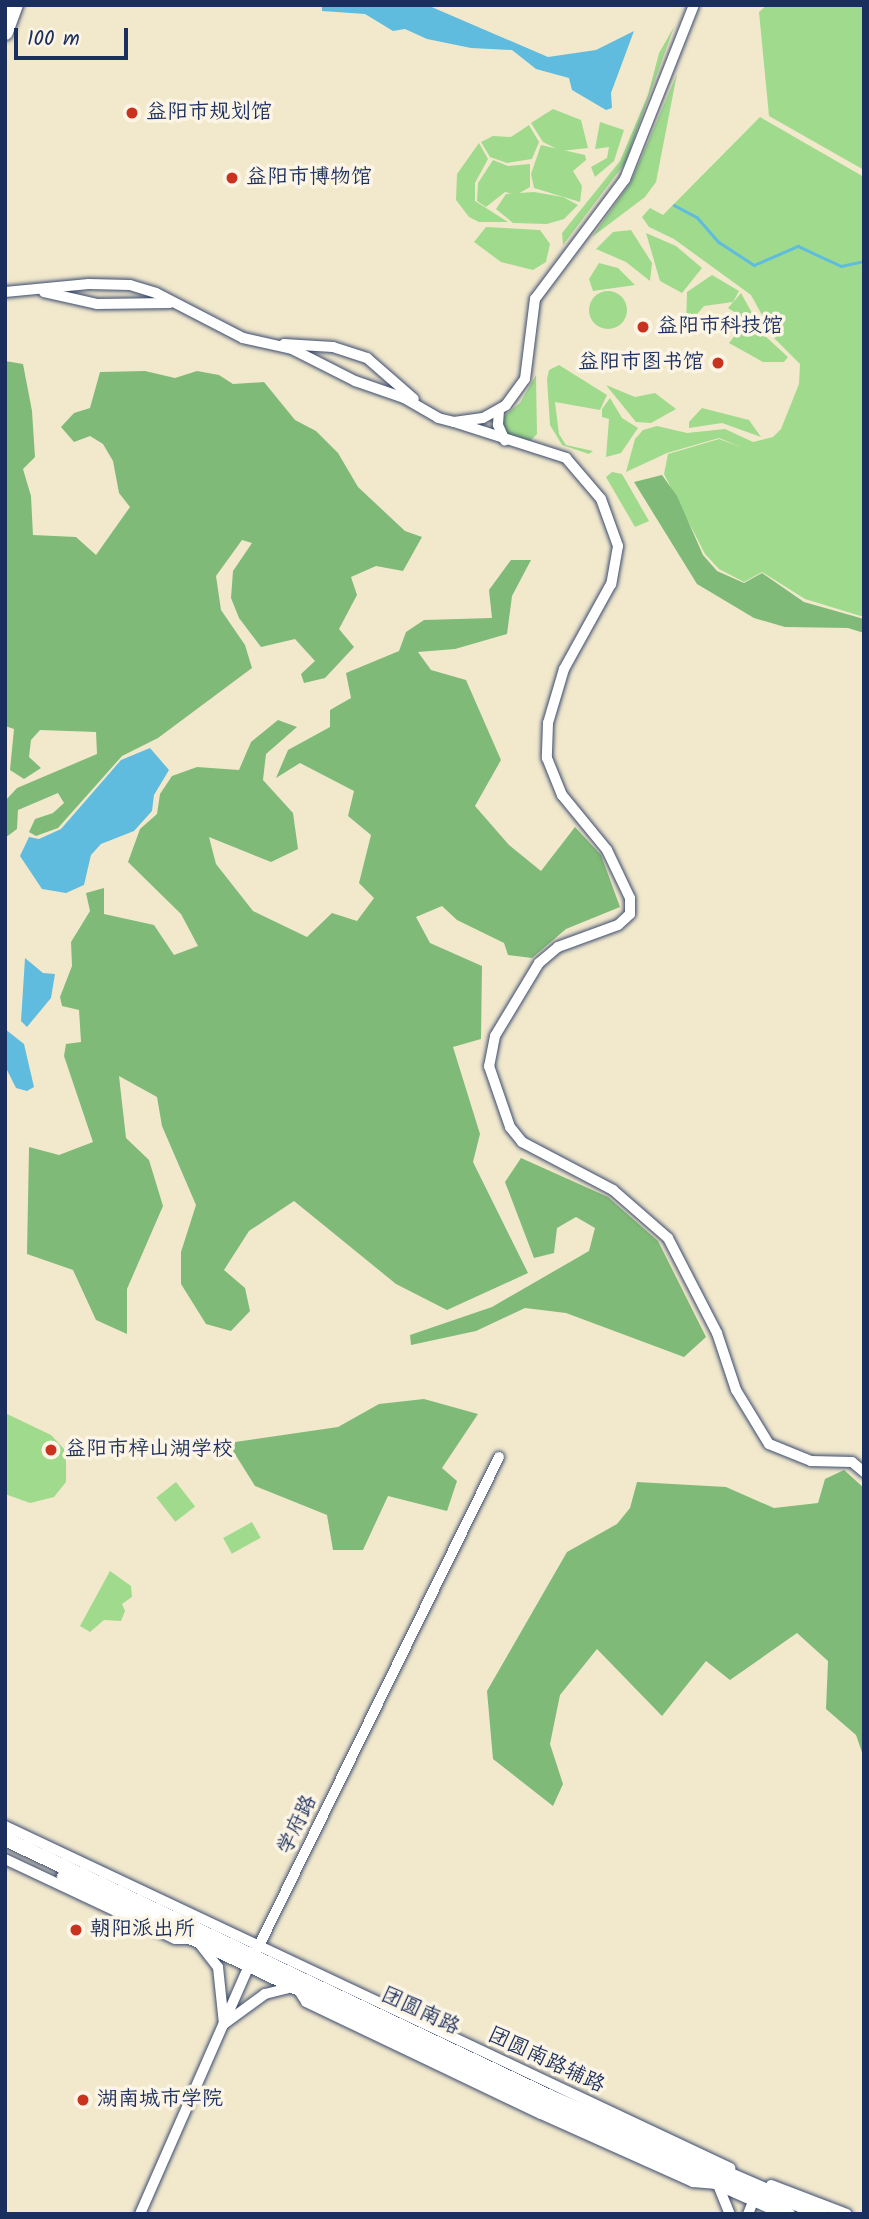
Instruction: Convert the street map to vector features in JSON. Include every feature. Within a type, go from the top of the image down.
[{"type":"highway","points":[[5,13],[9,5]]},
{"type":"highway","points":[[5,32],[15,5]]},
{"type":"main road","name":"团圆南路","points":[[5,1839],[255,1956],[755,2196],[785,2213]]},
{"type":"main road","name":"团圆南路","points":[[5,1850],[195,1940],[255,1956],[295,1988],[716,2185],[821,2214]]},
{"type":"street","points":[[454,422],[483,418],[499,410],[525,379],[535,299],[625,179],[693,6]]},
{"type":"street","points":[[10,292],[111,283],[156,293],[218,328],[273,345],[454,422],[505,441],[566,458],[601,499],[615,528],[617,564],[611,584],[564,668],[548,723],[547,758],[562,796],[607,850],[630,898],[630,914],[618,925],[558,947],[539,963],[495,1036],[489,1066],[510,1127],[522,1142],[613,1190],[668,1238],[717,1333],[736,1390],[769,1444],[811,1461],[852,1462],[864,1472]]},
{"type":"street","points":[[10,292],[62,294],[97,304],[152,300],[182,307]]},
{"type":"street","points":[[273,345],[333,347],[367,358],[420,407]]},
{"type":"street","points":[[499,410],[498,425],[505,441]]},
{"type":"street","name":"学府路","points":[[140,2214],[255,1956],[499,1457]]},
{"type":"street","points":[[5,1826],[255,1956]]},
{"type":"street","points":[[5,1859],[174,1939],[195,1940],[218,1966],[224,2024]]},
{"type":"street","points":[[224,2024],[265,1994],[295,1988]]},
{"type":"street","points":[[716,2185],[730,2214]]},
{"type":"street","points":[[755,2196],[847,2214]]},
{"type":"green space","points":[[767,5],[864,5],[864,170],[769,116],[759,12]]},
{"type":"green space","points":[[674,27],[625,163],[563,245],[562,233],[620,161],[648,95],[659,53]]},
{"type":"green space","points":[[677,74],[656,182],[645,197],[592,237],[631,182]]},
{"type":"green space","points":[[553,109],[581,120],[588,148],[561,151],[543,142],[531,123]]},
{"type":"green space","points":[[760,117],[864,177],[864,617],[805,599],[762,572],[744,582],[719,569],[705,554],[664,474],[668,454],[719,439],[741,447],[719,438],[667,453],[626,472],[635,439],[643,430],[657,426],[687,433],[725,429],[753,442],[773,437],[781,429],[799,384],[800,364],[775,339],[751,295],[674,239],[649,227],[642,217],[650,208],[663,215]]},
{"type":"green space","points":[[600,122],[624,130],[614,161],[595,177],[591,167],[607,158],[609,147],[595,149]]},
{"type":"green space","points":[[529,125],[539,142],[532,159],[507,163],[490,157],[481,142],[493,136],[511,137]]},
{"type":"green space","points":[[479,143],[488,159],[475,183],[475,201],[508,222],[479,222],[469,217],[456,200],[457,174]]},
{"type":"green space","points":[[541,145],[585,155],[586,160],[573,171],[582,186],[580,202],[534,188],[531,174]]},
{"type":"green space","points":[[493,160],[508,166],[530,164],[530,187],[516,195],[505,192],[486,207],[477,201],[478,183]]},
{"type":"green space","points":[[534,192],[563,197],[578,205],[564,219],[547,224],[513,223],[496,209],[506,194]]},
{"type":"green space","points":[[486,227],[540,230],[550,244],[546,262],[533,270],[501,262],[474,242]]},
{"type":"green space","points":[[631,230],[652,263],[650,281],[626,262],[596,249],[613,232]]},
{"type":"green space","points":[[646,233],[676,246],[702,268],[682,293],[660,281]]},
{"type":"green space","points":[[599,263],[618,268],[635,285],[593,291],[589,279]]},
{"type":"green space","points":[[712,275],[739,291],[733,302],[704,306],[686,327],[687,292]]},
{"type":"green space","points":[[608,291],[621,297],[627,310],[621,323],[608,329],[595,323],[589,310],[595,297]]},
{"type":"green space","points":[[741,293],[764,335],[788,357],[784,362],[763,362],[729,343],[747,320],[728,308]]},
{"type":"green space","points":[[5,361],[23,364],[32,411],[35,457],[23,469],[31,496],[33,535],[76,537],[96,555],[130,507],[119,493],[113,461],[103,444],[90,436],[74,442],[61,427],[74,413],[90,408],[100,372],[145,371],[175,378],[197,371],[219,375],[233,384],[264,382],[295,420],[316,431],[338,453],[358,487],[405,531],[422,537],[403,571],[376,566],[351,577],[357,595],[339,629],[354,647],[325,678],[304,683],[301,674],[315,661],[295,639],[261,647],[239,618],[231,598],[233,571],[252,543],[242,540],[216,576],[221,610],[245,645],[252,668],[158,738],[122,756],[58,828],[36,836],[29,832],[35,819],[53,813],[64,803],[58,793],[18,810],[17,829],[5,838],[5,801],[17,788],[97,754],[96,732],[40,730],[31,740],[29,757],[41,768],[24,779],[10,770],[14,729],[5,726]]},
{"type":"green space","points":[[559,365],[607,395],[600,410],[555,402],[559,434],[566,445],[593,451],[589,454],[562,445],[550,425],[547,379],[549,370]]},
{"type":"green space","points":[[536,375],[537,434],[530,441],[510,436],[504,431],[502,418],[520,403]]},
{"type":"green space","points":[[606,385],[635,397],[655,393],[676,409],[651,423],[636,422]]},
{"type":"green space","points":[[610,398],[622,418],[638,428],[621,453],[606,457],[609,419],[602,417],[602,409]]},
{"type":"green space","points":[[702,408],[749,420],[761,437],[722,423],[689,428],[689,422]]},
{"type":"green space","points":[[612,472],[622,474],[649,521],[635,527],[606,477]]},
{"type":"green space","points":[[662,475],[677,496],[703,555],[717,571],[744,583],[762,573],[804,602],[864,619],[864,633],[848,628],[785,627],[754,618],[697,584],[634,482]]},
{"type":"green space","points":[[511,560],[531,560],[512,596],[507,634],[455,649],[418,652],[431,670],[466,680],[501,760],[475,806],[509,845],[541,871],[575,827],[601,855],[620,907],[566,929],[532,958],[508,955],[504,943],[457,920],[442,906],[416,917],[430,943],[482,966],[481,1039],[453,1047],[480,1134],[473,1162],[528,1273],[447,1310],[396,1284],[294,1201],[249,1231],[224,1270],[245,1288],[250,1311],[231,1331],[206,1324],[181,1284],[181,1252],[196,1205],[162,1126],[157,1097],[119,1076],[126,1138],[149,1160],[163,1206],[127,1289],[127,1334],[96,1320],[73,1270],[27,1254],[29,1147],[59,1155],[93,1142],[64,1056],[66,1044],[81,1042],[79,1010],[62,1006],[60,997],[72,966],[71,942],[90,911],[86,893],[104,888],[104,914],[154,925],[174,955],[198,946],[181,914],[128,862],[140,829],[157,814],[160,794],[172,776],[197,767],[239,770],[251,742],[278,720],[297,727],[266,754],[263,780],[293,813],[298,849],[271,862],[209,837],[216,864],[253,911],[307,937],[332,913],[357,921],[374,898],[359,883],[371,835],[348,816],[354,791],[300,763],[276,778],[288,750],[330,727],[330,710],[351,698],[346,673],[399,651],[406,632],[424,620],[492,618],[489,590]]},
{"type":"green space","points":[[521,1158],[608,1197],[658,1241],[706,1337],[684,1357],[566,1313],[525,1308],[476,1331],[411,1345],[410,1335],[492,1307],[589,1251],[595,1228],[576,1217],[557,1228],[554,1253],[534,1258],[505,1182]]},
{"type":"green space","points":[[424,1399],[478,1414],[442,1468],[457,1481],[447,1511],[388,1496],[363,1550],[333,1550],[327,1515],[255,1486],[228,1443],[338,1427],[379,1404]]},
{"type":"green space","points":[[5,1413],[51,1435],[66,1451],[66,1482],[54,1497],[30,1503],[5,1494]]},
{"type":"green space","points":[[844,1470],[864,1488],[864,1758],[856,1735],[826,1709],[828,1661],[797,1633],[730,1680],[706,1661],[662,1716],[597,1649],[560,1695],[550,1744],[563,1784],[553,1806],[493,1759],[487,1691],[567,1552],[617,1524],[630,1508],[637,1482],[726,1487],[774,1508],[818,1503],[825,1479]]},
{"type":"green space","points":[[176,1482],[195,1506],[175,1522],[156,1497]]},
{"type":"green space","points":[[252,1522],[261,1538],[232,1554],[223,1538]]},
{"type":"green space","points":[[110,1571],[131,1586],[132,1597],[122,1604],[125,1611],[121,1621],[104,1620],[90,1632],[80,1626]]},
{"type":"water","points":[[322,5],[427,5],[548,57],[596,50],[634,31],[611,93],[612,108],[606,110],[572,90],[569,78],[536,69],[512,50],[471,48],[427,39],[405,29],[393,31],[365,14],[322,11]]},
{"type":"water","points":[[150,748],[169,770],[154,795],[152,811],[134,831],[101,844],[91,855],[84,885],[66,893],[42,889],[20,856],[29,837],[39,839],[61,829],[121,760]]},
{"type":"water","points":[[25,958],[43,973],[55,974],[51,998],[27,1027],[21,1021]]},
{"type":"water","points":[[5,1029],[24,1044],[34,1087],[27,1091],[16,1088],[5,1066]]},
{"type":"waterway","points":[[674,205],[697,217],[719,242],[754,265],[798,246],[841,266],[864,261]]},
{"type":"place","name":"益阳市规划馆","points":[[132,113]]},
{"type":"place","name":"益阳市博物馆","points":[[232,178]]},
{"type":"place","name":"益阳市科技馆","points":[[643,327]]},
{"type":"place","name":"益阳市图书馆","points":[[718,363]]},
{"type":"place","name":"益阳市梓山湖学校","points":[[51,1450]]},
{"type":"place","name":"朝阳派出所","points":[[76,1930]]},
{"type":"place","name":"湖南城市学院","points":[[83,2100]]}]
